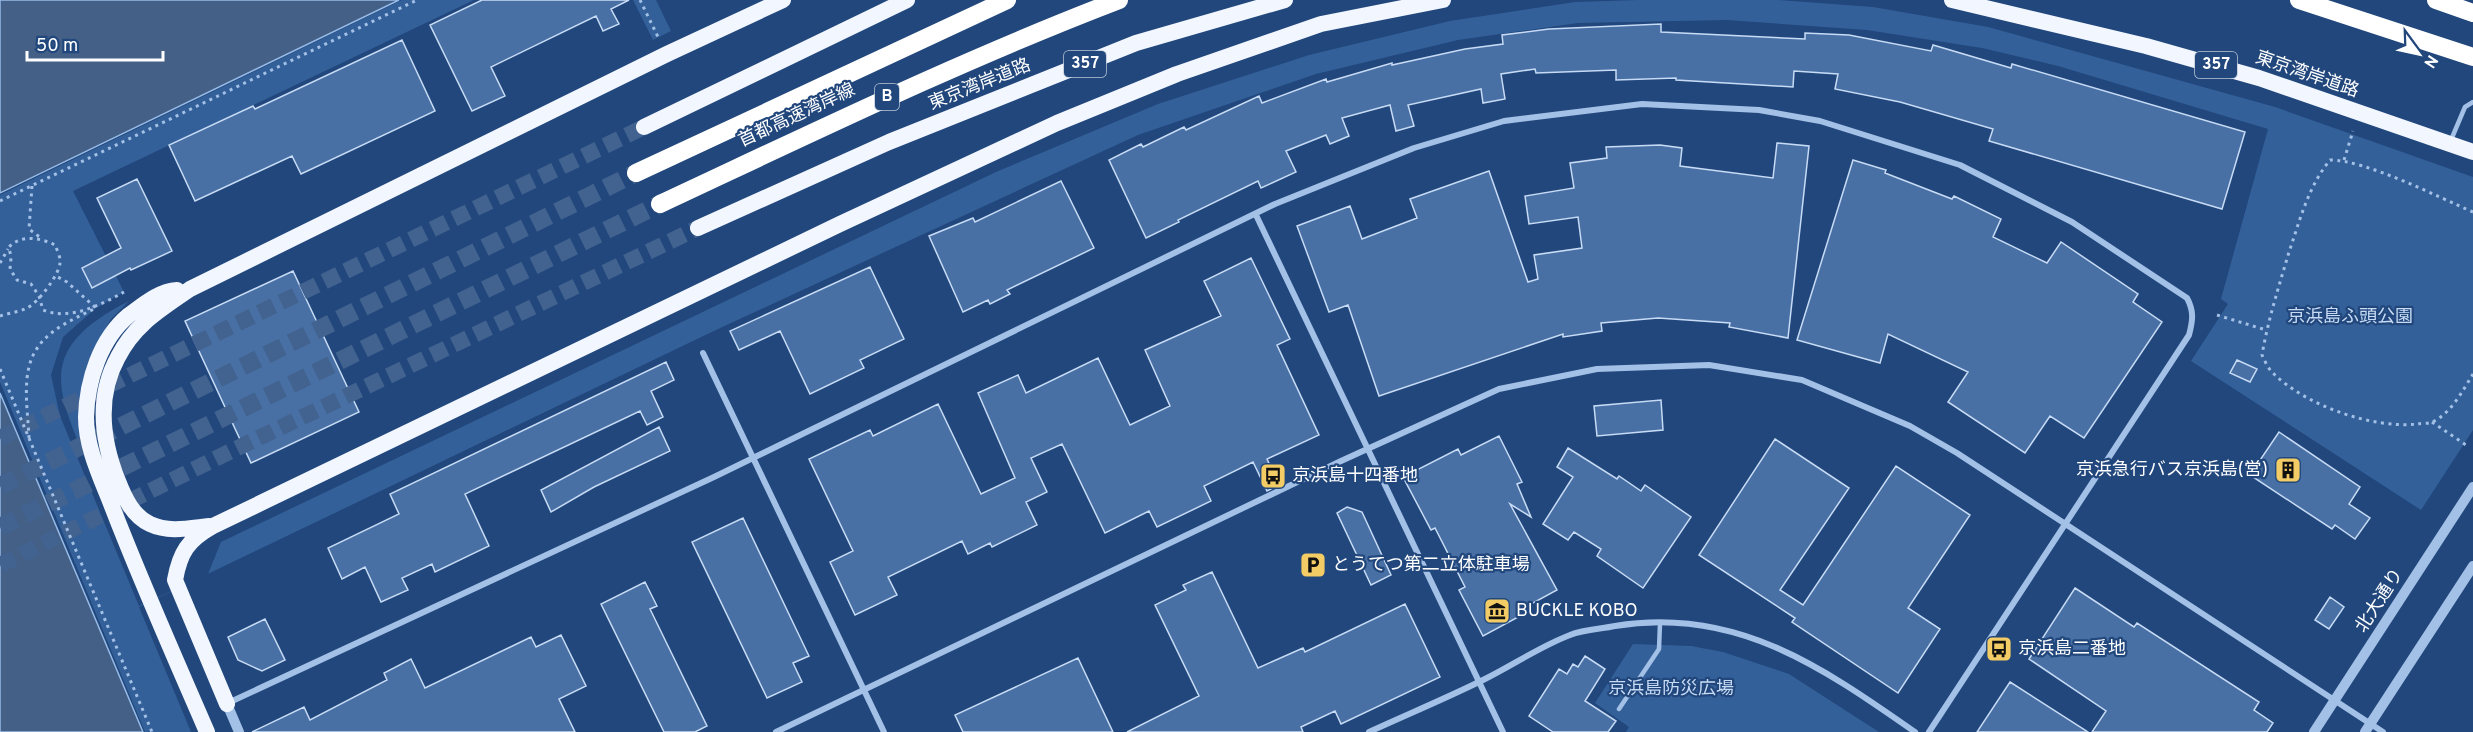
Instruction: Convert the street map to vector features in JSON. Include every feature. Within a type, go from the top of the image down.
[{"type":"highway","points":[[213,526],[168,530],[140,518],[130,507],[112,466],[103,423],[109,376],[133,333],[150,315],[190,289],[667,54],[783,0]]},
{"type":"highway","points":[[644,127],[907,0]]},
{"type":"highway","name":"首都高速湾岸線","points":[[636,172],[1007,0]]},
{"type":"highway","name":"首都高速湾岸線","points":[[660,204],[875,102],[1042,30],[1119,0]]},
{"type":"highway","name":"東京湾岸道路","points":[[698,228],[889,142],[1136,43],[1286,0]]},
{"type":"highway","points":[[227,704],[175,580],[184,548],[213,526],[829,229],[1057,123],[1177,74],[1321,24],[1443,0]]},
{"type":"highway","name":"東京湾岸道路","points":[[1952,0],[2146,46],[2259,78],[2473,152]]},
{"type":"highway","points":[[2299,0],[2473,57]]},
{"type":"highway","points":[[2436,0],[2473,13]]},
{"type":"highway","points":[[190,289],[170,291],[144,304],[119,324],[107,340],[99,358],[92,379],[86,418],[89,446],[118,522],[207,732]]},
{"type":"street","points":[[239,732],[227,704],[754,457],[1275,204],[1414,148],[1504,121],[1642,104],[1759,110],[1820,121],[1960,165],[2072,222],[2187,298],[2193,309],[2193,322],[2189,335],[1929,732]]},
{"type":"street","points":[[1256,215],[1503,732]]},
{"type":"street","points":[[704,353],[884,732]]},
{"type":"street","points":[[776,732],[1368,448],[1499,389],[1597,369],[1709,365],[1802,380],[1910,426],[1957,453],[2334,701],[2367,728],[2383,732]]},
{"type":"street","name":"北大通り","points":[[2314,732],[2473,488]]},
{"type":"street","points":[[2367,728],[2473,566]]},
{"type":"street","points":[[1369,732],[1480,681],[1572,634],[1639,622],[1726,629],[1768,643],[1818,667],[1916,732]]},
{"type":"lane","points":[[2450,144],[2465,107],[2473,102]]},
{"type":"lane","points":[[1619,709],[1659,648],[1660,623]]},
{"type":"path","points":[[0,201],[417,0]]},
{"type":"path","points":[[640,0],[660,40]]},
{"type":"path","points":[[2344,160],[2353,131]]},
{"type":"path","points":[[2473,212],[2344,160],[2330,160],[2318,175],[2303,210],[2266,330],[2262,355],[2272,373],[2296,391],[2334,410],[2378,423],[2432,422],[2452,406],[2473,374]]},
{"type":"path","points":[[0,315],[29,308],[56,276],[61,262],[55,245],[29,230],[32,186]]},
{"type":"path","points":[[0,262],[14,242],[22,239],[43,239]]},
{"type":"path","points":[[9,247],[10,269],[17,279],[31,284],[39,296],[43,310],[53,314],[96,308]]},
{"type":"path","points":[[56,276],[68,282],[96,308]]},
{"type":"path","points":[[29,440],[28,372],[37,347],[59,328],[124,292]]},
{"type":"path","points":[[2217,315],[2266,330]]},
{"type":"path","points":[[0,369],[152,732]]},
{"type":"path","points":[[2432,422],[2469,447]]},
{"type":"green space","points":[[402,0],[474,0],[73,191],[124,292],[96,308],[63,337],[51,375],[60,416],[139,606],[200,578],[139,607],[191,732],[145,732],[0,382],[0,195]]},
{"type":"green space","points":[[633,0],[656,0],[671,31],[653,40]]},
{"type":"green space","name":"京浜島ふ頭公園","points":[[1777,0],[1873,7],[1988,27],[2275,107],[2473,177],[2473,430],[2421,510],[2191,361],[2228,304],[2221,299],[2268,129],[2058,66],[1982,48],[1867,30],[1727,20],[1578,23],[1458,40],[1316,74],[1138,135],[718,329],[208,574],[221,542],[996,172],[1158,104],[1309,55],[1450,21],[1575,2]]},
{"type":"green space","points":[[129,301],[111,319],[98,342],[91,472],[69,417],[63,395],[61,374],[66,355],[78,336],[99,319]]},
{"type":"green space","name":"京浜島防災広場","points":[[1633,644],[1691,646],[1723,652],[1789,674],[1879,732],[1626,732],[1629,727],[1595,703]]},
{"type":"shaded area","points":[[0,0],[399,0],[0,193]]},
{"type":"shaded area","points":[[0,393],[143,732],[0,732]]},
{"type":"building","points":[[482,0],[629,0],[611,9],[619,24],[603,31],[596,16],[491,67],[505,96],[472,111],[430,25]]},
{"type":"building","points":[[1661,24],[1661,32],[1805,39],[1805,33],[1849,35],[1931,51],[1933,45],[2011,68],[2012,64],[2245,132],[2222,209],[1989,141],[1993,129],[1900,102],[1835,89],[1838,74],[1794,71],[1793,87],[1676,80],[1676,78],[1616,80],[1616,70],[1536,73],[1535,69],[1501,74],[1505,99],[1483,103],[1481,89],[1408,105],[1414,126],[1396,131],[1390,105],[1342,118],[1349,136],[1330,144],[1326,135],[1286,151],[1296,172],[1261,188],[1258,181],[1146,238],[1109,160],[1184,127],[1186,130],[1259,96],[1262,103],[1326,79],[1327,82],[1392,63],[1392,65],[1465,49],[1503,44],[1502,35],[1549,29]]},
{"type":"building","points":[[402,40],[435,111],[301,174],[292,156],[195,201],[169,145],[253,106],[255,109]]},
{"type":"building","points":[[1777,143],[1809,146],[1788,338],[1729,327],[1730,323],[1658,318],[1601,323],[1602,331],[1563,337],[1563,334],[1379,396],[1348,305],[1329,312],[1297,226],[1350,206],[1362,239],[1417,218],[1410,199],[1489,171],[1528,282],[1538,279],[1534,255],[1582,248],[1578,217],[1529,224],[1525,196],[1574,188],[1570,163],[1607,158],[1606,147],[1660,145],[1682,148],[1680,166],[1773,178]]},
{"type":"building","points":[[1853,160],[1886,170],[1885,173],[1952,199],[1954,196],[2001,219],[1993,237],[2047,263],[2061,242],[2138,294],[2133,302],[2162,322],[2084,438],[2050,416],[2025,453],[1948,402],[1968,372],[1888,334],[1880,363],[1797,340]]},
{"type":"building","points":[[137,179],[172,251],[131,270],[130,268],[92,288],[82,268],[121,248],[97,198]]},
{"type":"building","points":[[1061,181],[1094,248],[1007,290],[1010,294],[990,304],[988,300],[963,312],[929,236],[973,218],[975,222]]},
{"type":"building","points":[[1251,258],[1290,339],[1277,345],[1319,435],[1267,459],[1279,485],[1267,491],[1253,462],[1204,486],[1211,501],[1157,527],[1149,511],[1105,533],[1062,444],[1031,458],[1047,492],[1026,502],[1037,525],[992,547],[990,543],[968,554],[962,541],[888,577],[897,595],[855,615],[830,562],[853,551],[809,459],[870,430],[873,436],[938,404],[981,494],[1015,478],[978,393],[1018,375],[1026,393],[1098,358],[1130,425],[1170,406],[1145,350],[1221,316],[1204,281]]},
{"type":"building","points":[[870,267],[904,339],[860,360],[864,368],[810,394],[780,331],[739,350],[730,331]]},
{"type":"building","points":[[293,271],[359,412],[251,463],[185,321]]},
{"type":"building","points":[[2237,360],[2257,369],[2250,382],[2230,373]]},
{"type":"building","points":[[666,362],[674,380],[651,391],[663,417],[647,425],[640,411],[465,494],[489,546],[435,572],[432,564],[402,578],[408,590],[381,602],[365,567],[342,579],[328,548],[399,514],[390,494]]},
{"type":"building","points":[[1661,400],[1663,430],[1597,436],[1594,406]]},
{"type":"building","points":[[659,427],[670,451],[594,487],[551,512],[541,490]]},
{"type":"building","points":[[2279,432],[2360,487],[2349,504],[2370,518],[2355,539],[2335,525],[2332,529],[2250,475]]},
{"type":"building","points":[[1499,436],[1522,482],[1517,484],[1531,517],[1510,504],[1557,590],[1520,610],[1522,615],[1483,636],[1459,590],[1465,587],[1435,528],[1431,530],[1403,477],[1458,449],[1461,455]]},
{"type":"building","points":[[1775,439],[1849,488],[1780,590],[1803,605],[1896,466],[1970,515],[1908,608],[1940,629],[1898,693],[1792,622],[1795,618],[1699,555]]},
{"type":"building","points":[[1568,448],[1617,479],[1619,476],[1641,491],[1645,485],[1691,517],[1643,588],[1597,556],[1601,549],[1574,532],[1568,540],[1543,524],[1573,477],[1557,467]]},
{"type":"building","points":[[1347,507],[1362,512],[1391,575],[1371,585],[1337,513]]},
{"type":"building","points":[[743,518],[809,656],[793,663],[802,682],[767,698],[692,542]]},
{"type":"building","points":[[1212,572],[1258,668],[1303,648],[1305,652],[1405,604],[1440,677],[1341,724],[1335,711],[1301,727],[1303,732],[1127,732],[1199,696],[1155,605],[1186,590],[1183,585]]},
{"type":"building","points":[[645,582],[657,606],[650,609],[707,726],[695,732],[664,732],[601,604]]},
{"type":"building","points":[[2075,588],[2134,627],[2137,623],[2259,702],[2254,710],[2273,723],[2267,732],[2092,732],[2106,711],[2029,659]]},
{"type":"building","points":[[2330,597],[2344,607],[2329,629],[2315,620]]},
{"type":"building","points":[[265,619],[285,660],[262,671],[238,660],[228,637]]},
{"type":"building","points":[[561,635],[586,686],[559,699],[575,732],[252,732],[304,707],[310,720],[387,680],[384,673],[411,659],[425,688],[531,637],[536,647]]},
{"type":"building","points":[[1585,656],[1605,669],[1585,701],[1616,721],[1608,732],[1553,732],[1529,716],[1559,669],[1567,674],[1573,664],[1578,667]]},
{"type":"building","points":[[1078,658],[1113,732],[963,732],[955,715]]},
{"type":"building","points":[[2010,682],[2088,732],[1977,732]]},
{"type":"tunnel","points":[[0,438],[644,127]]},
{"type":"tunnel","points":[[0,486],[636,173]]},
{"type":"tunnel","points":[[0,527],[660,204]]},
{"type":"tunnel","points":[[0,565],[223,455],[698,228]]},
{"type":"place","name":"京浜急行バス京浜島(営)","points":[[2288,470]]},
{"type":"place","name":"京浜島十四番地","points":[[1273,476]]},
{"type":"place","name":"とうてつ第二立体駐車場","points":[[1313,565]]},
{"type":"place","name":"BUCKLE KOBO","points":[[1497,611]]},
{"type":"place","name":"京浜島二番地","points":[[1999,649]]}]
